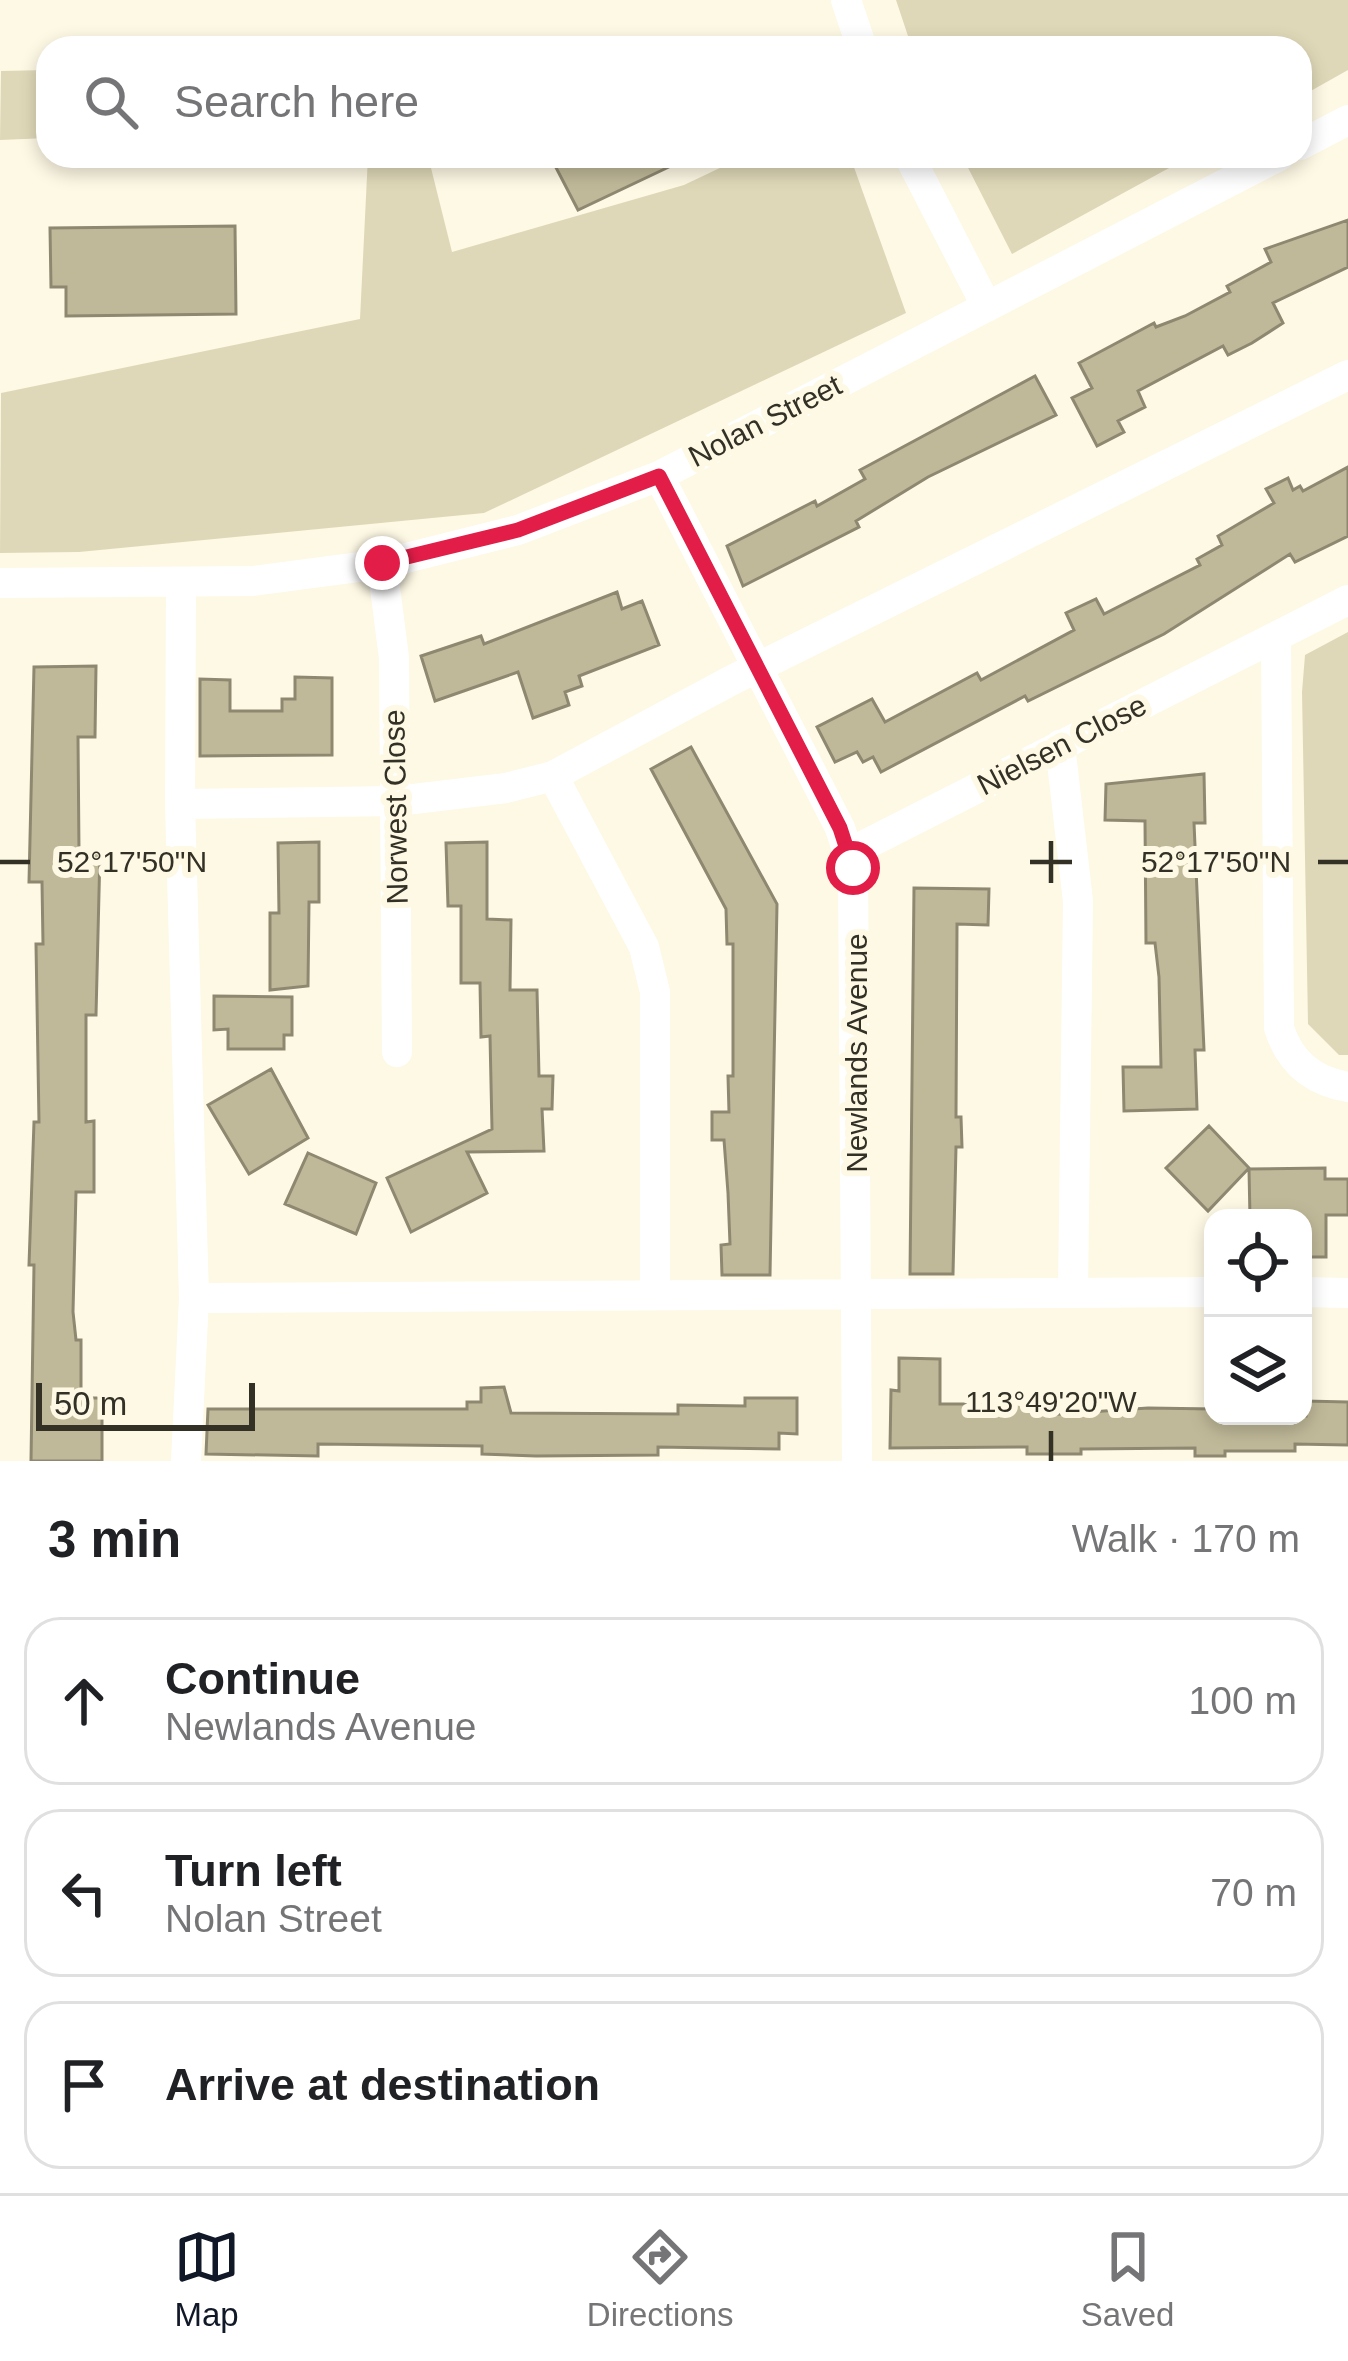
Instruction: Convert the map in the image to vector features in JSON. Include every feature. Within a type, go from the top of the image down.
[{"type":"street","points":[[846,0],[858,36]]},
{"type":"street","points":[[1312,139],[1348,120]]},
{"type":"street","points":[[915,168],[987,307]]},
{"type":"street","name":"Nolan Street","points":[[0,583],[254,580],[382,563],[518,530],[659,476],[1256,168]]},
{"type":"street","points":[[180,804],[397,801],[506,788],[553,776],[755,669],[1348,375]]},
{"type":"street","name":"Newlands Avenue","points":[[659,476],[849,853],[856,922],[857,1461]]},
{"type":"street","name":"Norwest Close","points":[[382,563],[394,658],[397,1052]]},
{"type":"street","points":[[182,583],[180,804],[194,1298],[186,1461]]},
{"type":"street","name":"Nielsen Close","points":[[849,853],[1348,600]]},
{"type":"street","points":[[1276,639],[1279,1028],[1286,1049],[1300,1065],[1319,1079],[1348,1087]]},
{"type":"street","points":[[1060,745],[1078,901],[1073,1292]]},
{"type":"street","points":[[553,776],[644,947],[656,992],[656,1295]]},
{"type":"street","points":[[194,1298],[1204,1292]]},
{"type":"street","points":[[1312,1292],[1348,1293]]},
{"type":"shaded area","points":[[896,0],[1348,0],[1348,70],[1312,90],[1312,36],[908,36]]},
{"type":"shaded area","points":[[36,70],[36,138],[0,140],[1,71]]},
{"type":"shaded area","points":[[367,168],[431,168],[452,252],[684,185],[720,168],[854,168],[906,313],[484,513],[79,552],[0,553],[1,393],[360,319]]},
{"type":"shaded area","points":[[968,168],[1169,168],[1012,254]]},
{"type":"shaded area","points":[[1348,632],[1348,1055],[1339,1055],[1308,1024],[1302,692],[1305,655]]},
{"type":"building","points":[[556,168],[667,168],[578,210]]},
{"type":"building","points":[[1348,220],[1348,267],[1273,303],[1283,323],[1252,343],[1228,355],[1223,346],[1138,391],[1145,407],[1118,421],[1124,432],[1097,446],[1072,398],[1092,388],[1079,363],[1154,323],[1156,327],[1185,316],[1230,292],[1227,286],[1271,262],[1265,249]]},
{"type":"building","points":[[235,226],[236,314],[66,316],[66,287],[51,287],[50,228]]},
{"type":"building","points":[[1035,376],[1056,415],[928,477],[856,521],[859,527],[743,586],[727,546],[815,501],[817,506],[865,479],[860,470]]},
{"type":"building","points":[[1348,467],[1348,536],[1295,562],[1290,554],[1164,634],[1028,701],[1025,696],[881,772],[873,757],[863,762],[857,752],[835,762],[817,727],[872,699],[885,722],[977,673],[981,680],[1074,630],[1066,613],[1096,599],[1104,614],[1200,565],[1197,559],[1222,545],[1218,536],[1274,503],[1266,489],[1288,478],[1293,490],[1300,486],[1303,491]]},
{"type":"building","points":[[617,592],[622,609],[642,601],[659,645],[579,676],[582,686],[565,692],[569,705],[533,718],[518,672],[435,701],[421,656],[481,636],[484,644]]},
{"type":"building","points":[[96,666],[95,737],[78,737],[79,852],[100,852],[96,1015],[86,1015],[86,1122],[94,1121],[94,1192],[76,1192],[73,1312],[76,1340],[81,1340],[81,1398],[102,1398],[102,1461],[31,1461],[34,1265],[29,1265],[34,1122],[39,1122],[36,944],[43,944],[42,882],[29,882],[34,667]]},
{"type":"building","points":[[295,677],[332,678],[332,755],[200,756],[200,679],[230,680],[230,711],[282,711],[282,699],[295,699]]},
{"type":"building","points":[[691,747],[777,904],[770,1275],[722,1275],[721,1245],[730,1244],[728,1193],[724,1140],[712,1140],[712,1112],[729,1112],[733,944],[727,944],[726,909],[651,769]]},
{"type":"building","points":[[1204,774],[1205,823],[1194,823],[1204,1050],[1195,1050],[1197,1109],[1124,1111],[1123,1067],[1161,1067],[1159,977],[1155,943],[1146,943],[1145,821],[1105,820],[1106,784]]},
{"type":"building","points":[[319,842],[319,902],[309,902],[308,986],[270,990],[270,913],[279,913],[278,843]]},
{"type":"building","points":[[487,842],[487,919],[511,920],[510,990],[537,990],[539,1076],[553,1076],[552,1109],[542,1109],[544,1151],[467,1152],[487,1193],[411,1232],[387,1178],[492,1129],[490,1036],[481,1037],[480,983],[461,983],[461,906],[448,906],[446,843]]},
{"type":"building","points":[[914,888],[989,889],[988,925],[957,924],[956,1117],[961,1117],[962,1147],[956,1147],[953,1274],[910,1274]]},
{"type":"building","points":[[214,996],[292,997],[292,1035],[284,1035],[284,1049],[228,1049],[228,1029],[214,1030]]},
{"type":"building","points":[[271,1069],[308,1138],[249,1174],[208,1105]]},
{"type":"building","points":[[1209,1126],[1249,1168],[1206,1209],[1166,1168]]},
{"type":"building","points":[[308,1153],[376,1183],[356,1234],[285,1204]]},
{"type":"building","points":[[1325,1168],[1325,1179],[1348,1179],[1348,1215],[1326,1215],[1326,1257],[1312,1257],[1312,1209],[1250,1209],[1249,1169]]},
{"type":"building","points":[[899,1358],[940,1359],[940,1404],[1047,1404],[1047,1415],[1204,1409],[1204,1425],[1312,1425],[1312,1401],[1348,1402],[1348,1445],[1295,1444],[1295,1451],[1225,1451],[1225,1456],[1195,1456],[1195,1448],[1027,1454],[1027,1447],[890,1448],[891,1390],[899,1391]]},
{"type":"building","points":[[504,1387],[511,1413],[678,1414],[678,1405],[745,1406],[745,1398],[797,1398],[797,1434],[779,1433],[779,1449],[658,1447],[658,1455],[536,1456],[482,1454],[482,1446],[318,1444],[318,1456],[206,1454],[208,1409],[467,1409],[467,1402],[481,1402],[481,1388]]},
{"type":"route","points":[[382,563],[518,530],[659,476],[840,828],[853,868]]}]
